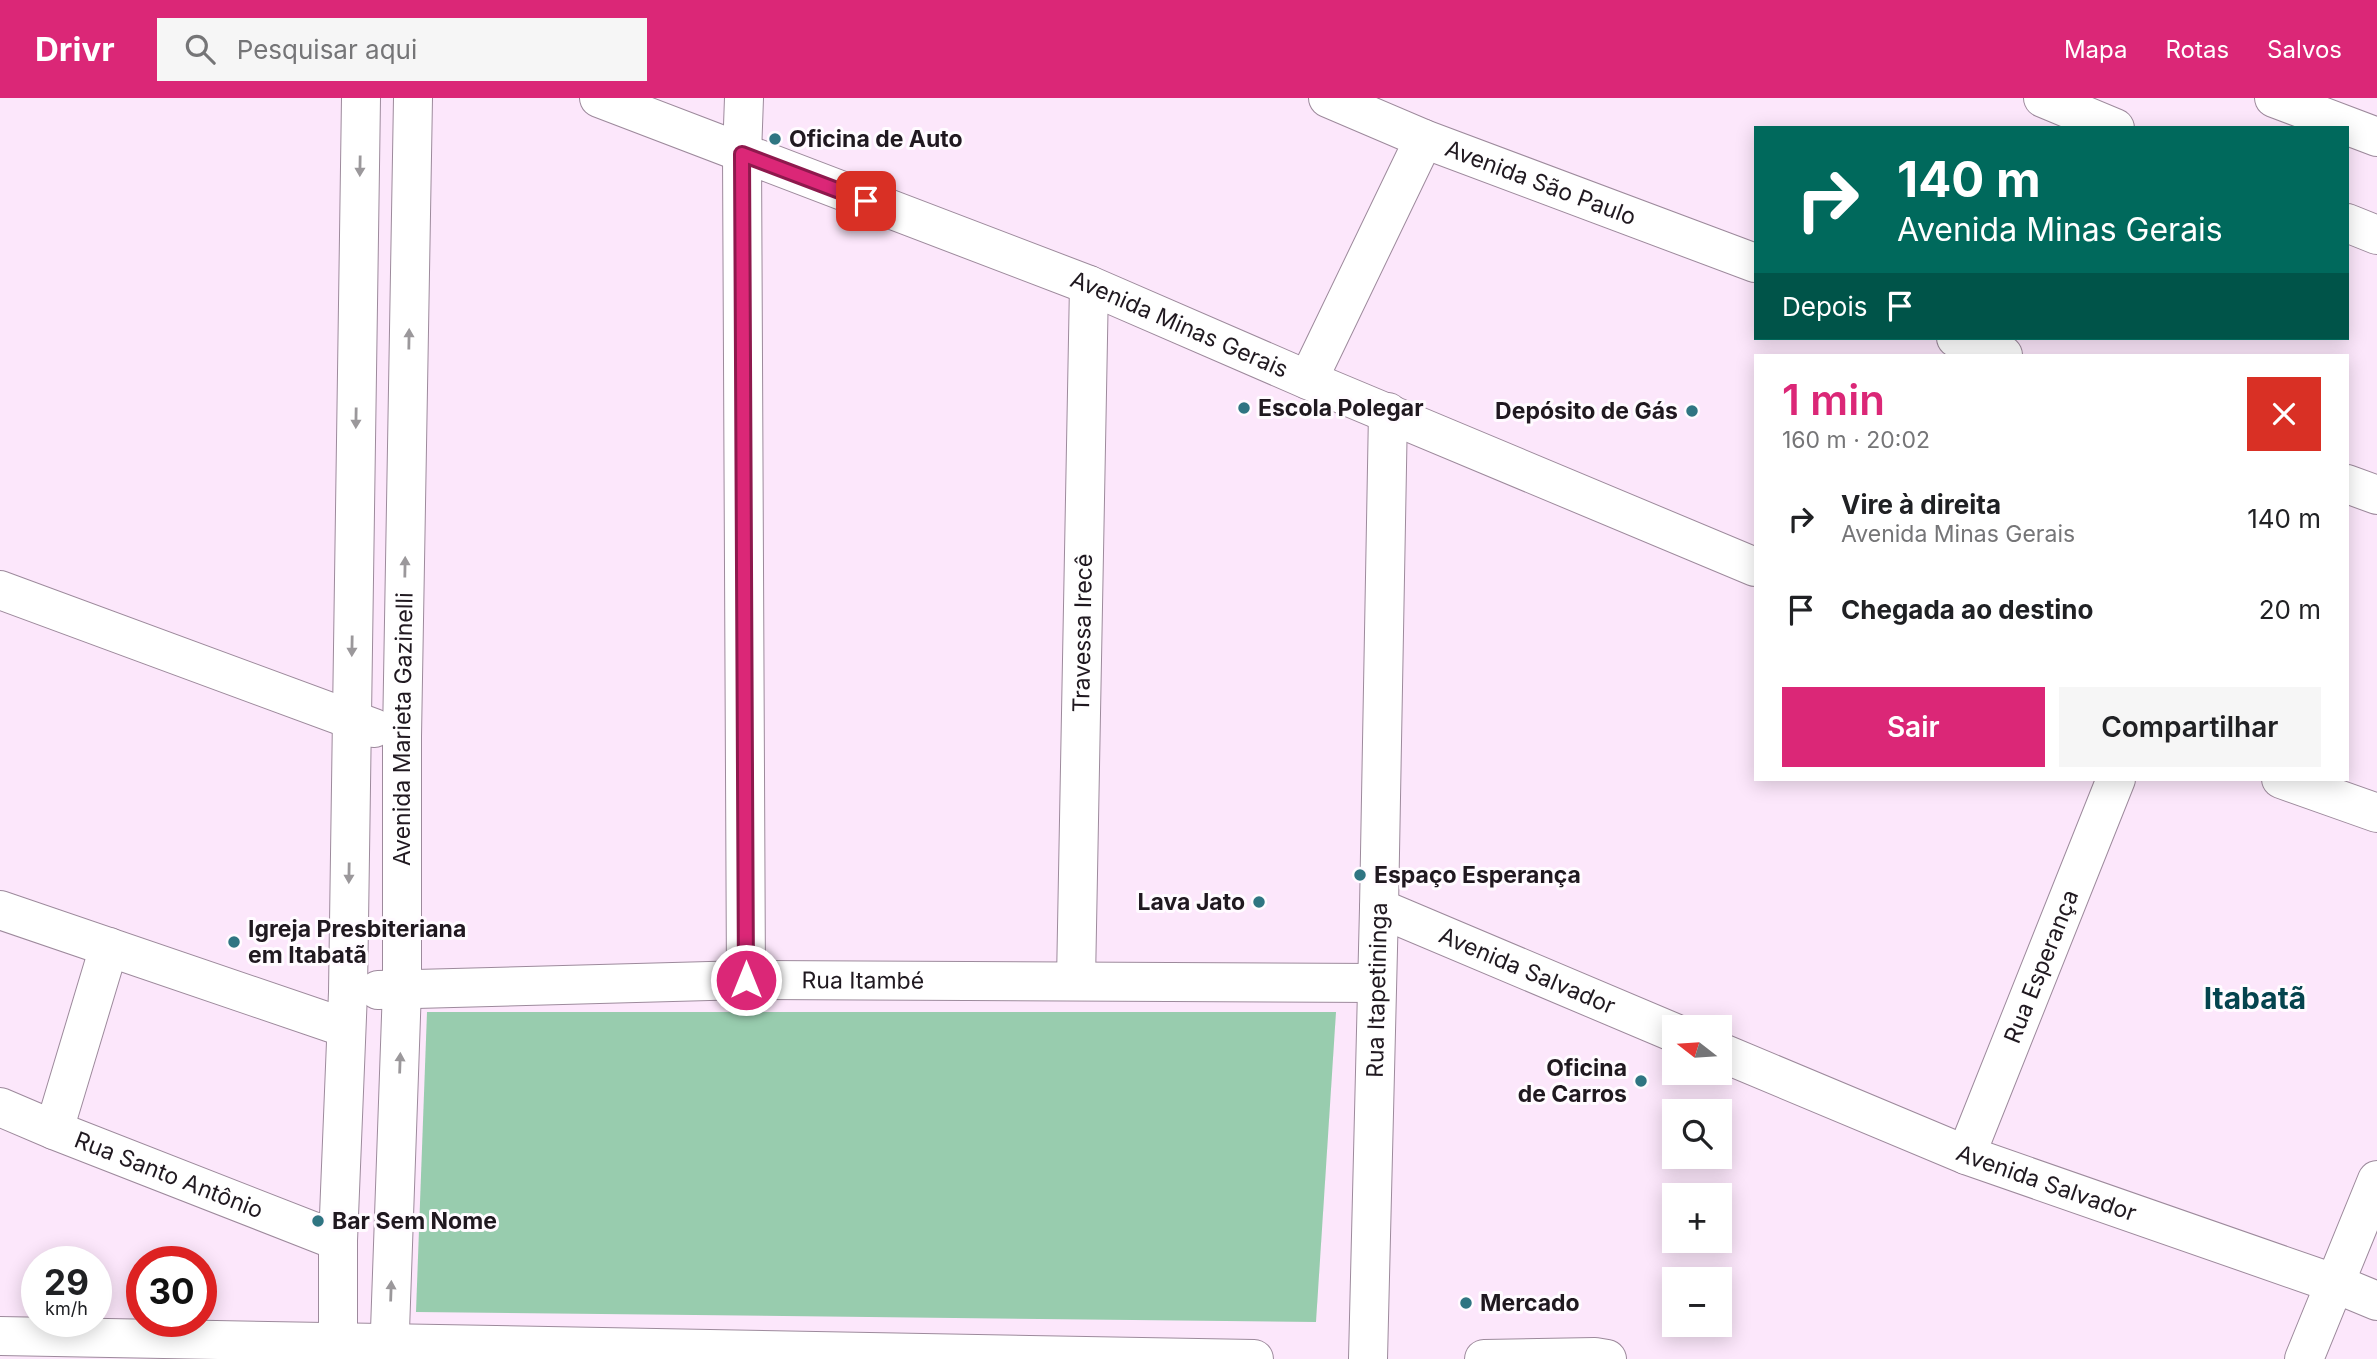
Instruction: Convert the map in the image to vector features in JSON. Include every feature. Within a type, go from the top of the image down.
[{"type":"street","points":[[338,1351],[338,1241],[347,1010],[361,98]]},
{"type":"street","name":"Avenida Marieta Gazinelli","points":[[389,1351],[402,988],[402,737],[413,98]]},
{"type":"street","name":"Avenida Minas Gerais","points":[[598,98],[1089,285],[1754,567]]},
{"type":"street","points":[[744,98],[742,154],[746,980]]},
{"type":"street","name":"Avenida São Paulo","points":[[1328,98],[1424,139],[1754,263]]},
{"type":"street","points":[[2043,98],[2110,126]]},
{"type":"street","points":[[2274,98],[2348,126]]},
{"type":"street","points":[[2349,126],[2377,137]]},
{"type":"street","points":[[1308,380],[1424,139]]},
{"type":"street","points":[[2349,224],[2377,235]]},
{"type":"street","name":"Travessa Irecê","points":[[1076,981],[1089,285]]},
{"type":"street","points":[[1962,340],[2000,354]]},
{"type":"street","name":"Rua Itapetininga","points":[[1368,1359],[1388,412]]},
{"type":"street","points":[[355,462],[407,467]]},
{"type":"street","points":[[2349,485],[2377,495]]},
{"type":"street","points":[[0,590],[351,721],[402,737]]},
{"type":"street","name":"Rua Esperança","points":[[1966,1155],[2115,781]]},
{"type":"street","points":[[2287,781],[2377,813]]},
{"type":"street","name":"Avenida Salvador","points":[[1379,908],[1662,1027]]},
{"type":"street","points":[[0,910],[110,947],[347,1010]]},
{"type":"street","points":[[54,1130],[110,947]]},
{"type":"street","name":"Rua Itambé","points":[[347,1010],[402,988],[746,980],[1377,983]]},
{"type":"street","name":"Avenida Salvador","points":[[1732,1057],[1966,1155],[2336,1284],[2377,1301]]},
{"type":"street","name":"Rua Santo Antônio","points":[[0,1107],[338,1241]]},
{"type":"street","points":[[2304,1359],[2377,1180]]},
{"type":"street","points":[[0,1336],[338,1351],[1254,1359]]},
{"type":"street","points":[[1484,1359],[1607,1359]]},
{"type":"green space","points":[[427,1012],[1336,1012],[1316,1322],[416,1312]]},
{"type":"place","name":"Oficina de Auto","points":[[775,139]]},
{"type":"place","name":"Escola Polegar","points":[[1244,408]]},
{"type":"place","name":"Depósito de Gás","points":[[1692,411]]},
{"type":"place","name":"Espaço Esperança","points":[[1360,875]]},
{"type":"place","name":"Lava Jato","points":[[1259,902]]},
{"type":"place","name":"Igreja Presbiteriana em Itabatã","points":[[234,942]]},
{"type":"place","name":"Oficina de Carros","points":[[1641,1081]]},
{"type":"place","name":"Bar Sem Nome","points":[[318,1221]]},
{"type":"place","name":"Mercado","points":[[1466,1303]]},
{"type":"district","name":"Itabatã","points":[[2255,999]]},
{"type":"route","points":[[746,980],[742,154],[866,201]]}]
